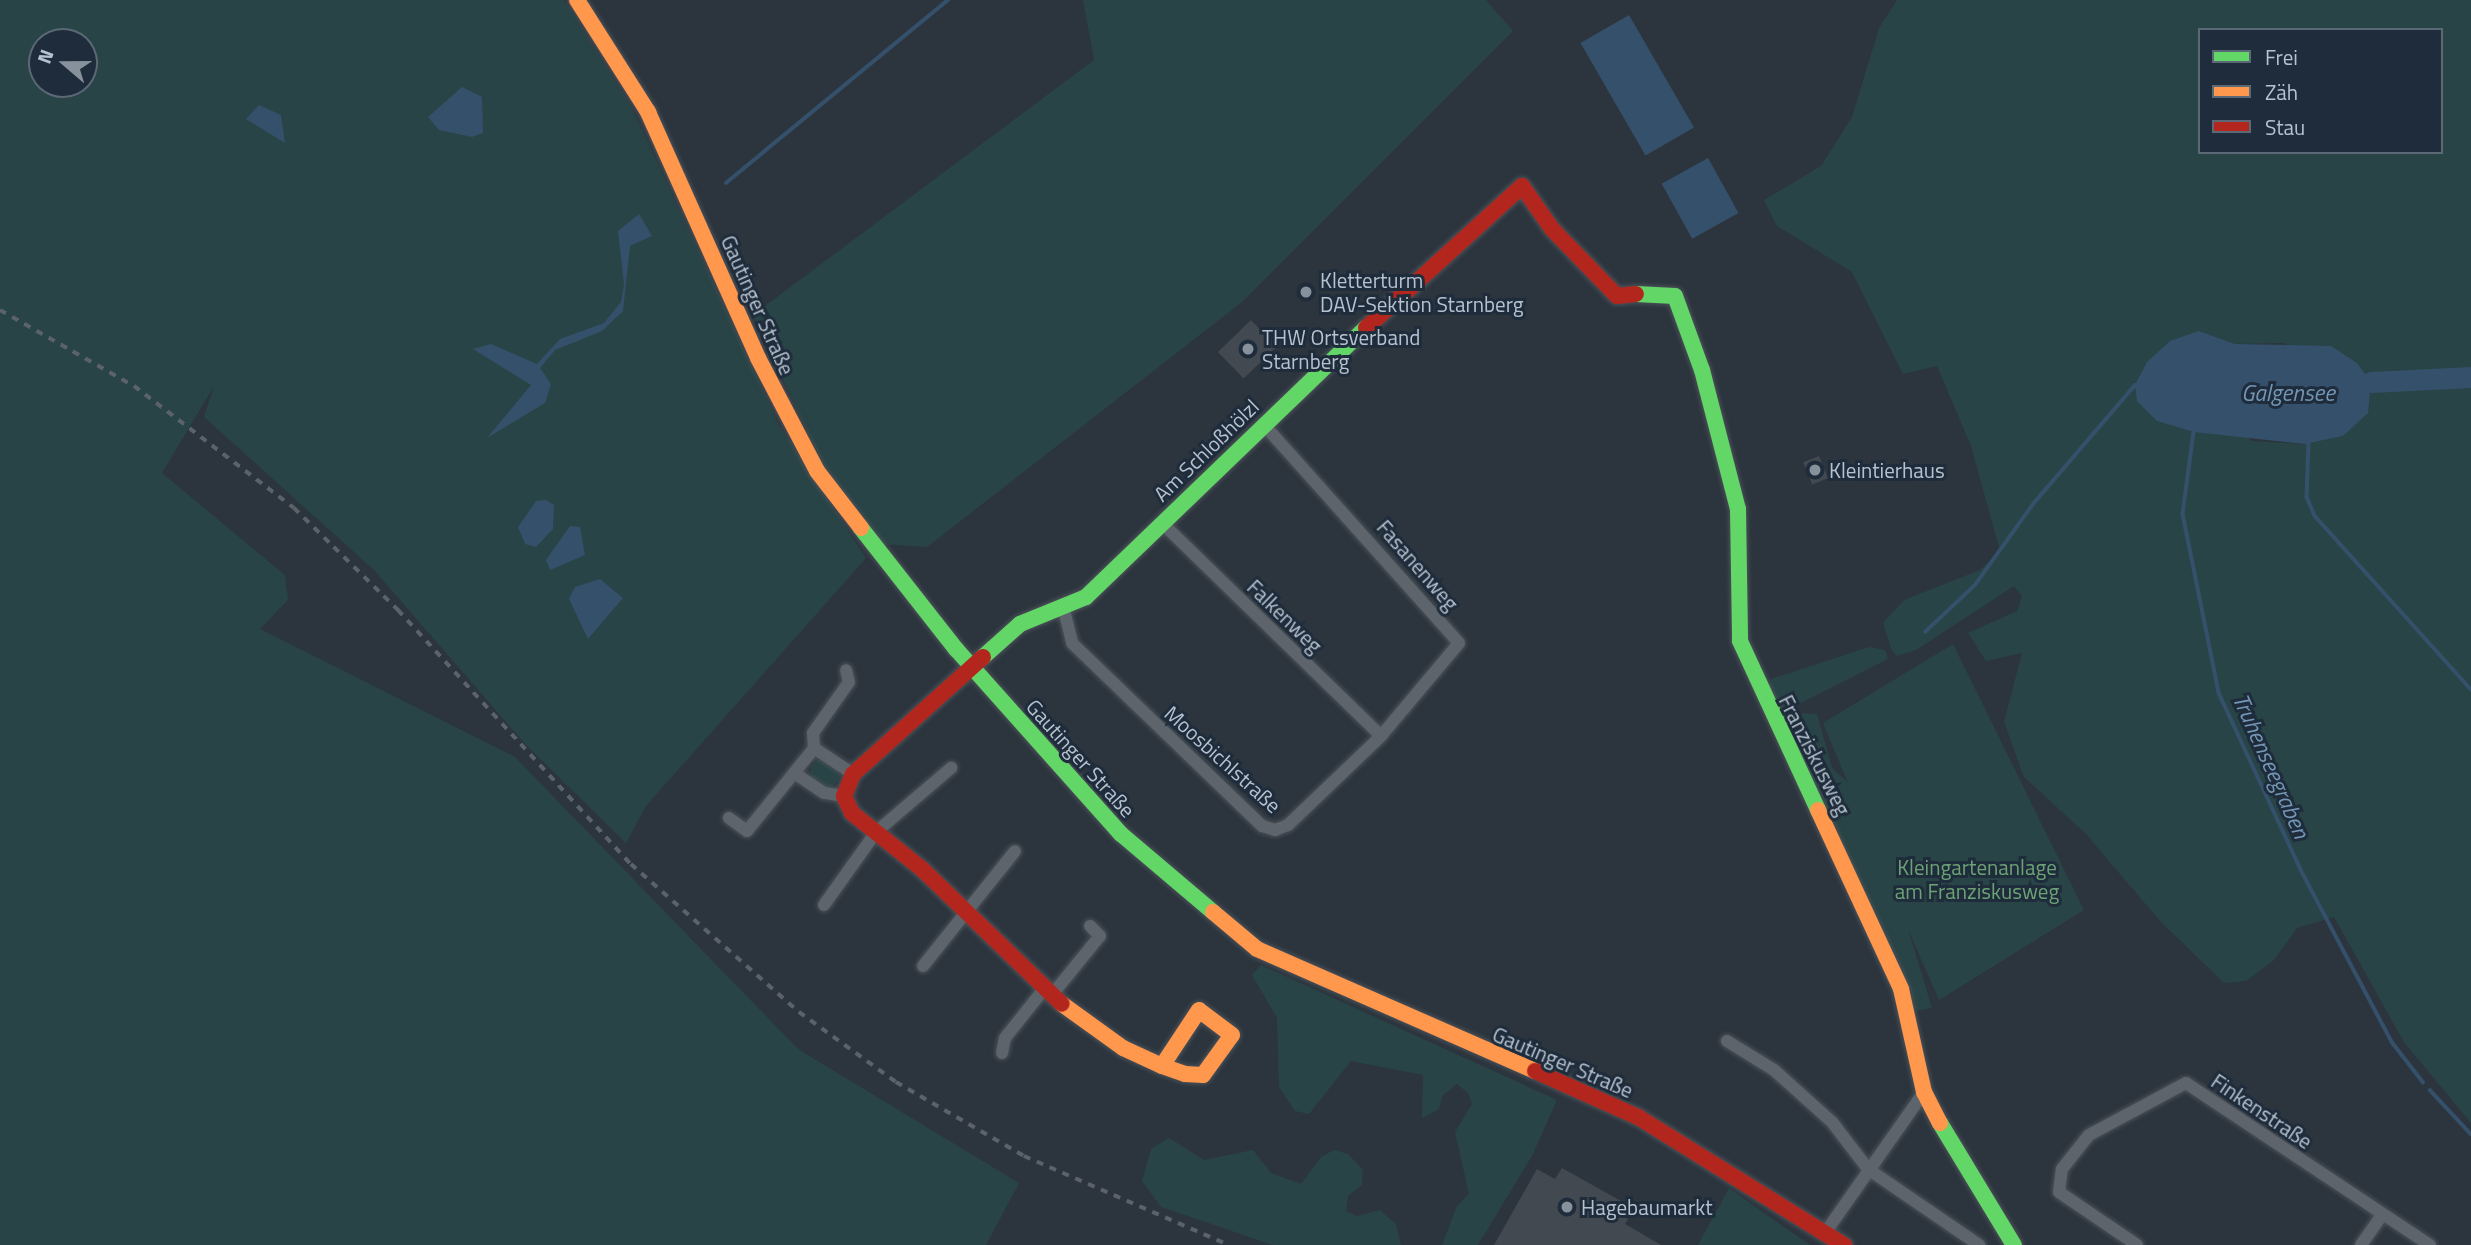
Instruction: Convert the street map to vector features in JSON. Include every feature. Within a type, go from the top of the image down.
[{"type":"street","name":"Gautinger Straße","points":[[577,0],[648,112],[758,358],[817,471],[852,523],[974,669],[1121,834],[1257,949],[1638,1117],[1844,1245]]},
{"type":"street","name":"Am Schloßhölzl","points":[[853,774],[974,669],[1020,624],[1086,597],[1263,424],[1522,186],[1605,286],[1617,296],[1636,298]]},
{"type":"street","name":"Franziskusweg","points":[[1636,298],[1663,291],[1675,296],[1698,359],[1743,545],[1740,641],[1900,989],[1924,1092],[1967,1175],[2014,1245]]},
{"type":"street","name":"Fasanenweg","points":[[1263,424],[1459,643],[1381,736]]},
{"type":"street","name":"Falkenweg","points":[[1162,523],[1381,736]]},
{"type":"street","name":"Moosbichlstraße","points":[[1063,606],[1072,643],[1262,826],[1275,831],[1288,825],[1381,736]]},
{"type":"street","points":[[729,818],[747,831],[814,748],[813,733],[849,682],[846,670]]},
{"type":"street","points":[[814,748],[853,774],[844,796]]},
{"type":"street","points":[[824,905],[876,832],[951,768]]},
{"type":"street","points":[[794,773],[824,793],[844,796],[876,832],[1047,992],[1111,1041],[1162,1066],[1203,1076],[1232,1035],[1199,1010],[1162,1066]]},
{"type":"street","points":[[923,966],[1015,851]]},
{"type":"street","points":[[1002,1054],[1005,1038],[1100,936],[1090,926]]},
{"type":"street","points":[[1727,1041],[1774,1070],[1832,1122],[1868,1169],[1979,1245]]},
{"type":"street","name":"Finkenstraße","points":[[2137,1245],[2059,1192],[2062,1169],[2089,1135],[2186,1083],[2430,1245]]},
{"type":"street","points":[[1825,1233],[1924,1092]]},
{"type":"street","points":[[2361,1245],[2382,1215]]},
{"type":"green space","points":[[0,0],[564,0],[632,108],[779,425],[866,558],[646,806],[626,843],[525,744],[375,571],[204,417],[214,386],[162,473],[285,575],[288,600],[260,629],[515,757],[798,1049],[1019,1183],[986,1245],[0,1245]]},
{"type":"green space","points":[[1083,0],[1486,0],[1513,31],[1242,302],[927,547],[881,544],[823,464],[753,315],[1094,60]]},
{"type":"green space","points":[[1897,0],[2471,0],[2471,1123],[2404,1042],[2334,917],[2297,928],[2274,960],[2246,981],[2224,983],[2160,921],[2086,834],[2024,777],[2004,722],[2022,653],[1986,661],[1968,633],[2017,611],[2022,596],[2014,586],[1916,650],[1897,656],[1892,651],[1883,623],[1904,600],[1980,570],[2000,551],[1971,446],[1937,366],[1903,374],[1852,272],[1777,226],[1764,200],[1821,166],[1852,117],[1879,28]],"holes":[[[2199,331],[2235,344],[2285,343],[2343,436],[2305,444],[2251,441]]]},
{"type":"green space","name":"Kleingartenanlage am Franziskusweg","points":[[1953,644],[2084,910],[1939,1000],[1908,929],[1932,1008],[1915,1011],[1786,729],[1803,713],[1817,714],[1832,768],[1848,783],[1823,723]]},
{"type":"green space","points":[[1869,647],[1885,650],[1888,659],[1781,713],[1769,691],[1771,679]]},
{"type":"green space","points":[[825,758],[836,762],[840,773],[836,784],[825,788],[814,784],[810,773],[814,762]]},
{"type":"green space","points":[[1261,965],[1557,1100],[1533,1154],[1478,1245],[1442,1245],[1457,1206],[1469,1194],[1455,1132],[1472,1104],[1468,1093],[1457,1084],[1443,1095],[1439,1109],[1422,1118],[1423,1075],[1351,1061],[1309,1114],[1295,1111],[1279,1087],[1277,1018],[1252,975]]},
{"type":"green space","points":[[1169,1138],[1204,1160],[1253,1150],[1271,1173],[1301,1184],[1321,1157],[1334,1150],[1348,1154],[1363,1170],[1362,1185],[1348,1196],[1346,1211],[1357,1216],[1380,1210],[1396,1224],[1401,1245],[1273,1245],[1161,1207],[1142,1181],[1151,1149]]},
{"type":"green space","points":[[1729,1188],[1810,1245],[1698,1245]]},
{"type":"water","points":[[1629,15],[1694,128],[1646,156],[1581,43]]},
{"type":"water","points":[[462,87],[482,97],[483,133],[472,137],[439,130],[428,117]]},
{"type":"water","points":[[259,105],[281,115],[285,143],[246,119]]},
{"type":"water","points":[[1708,158],[1739,213],[1692,239],[1662,184]]},
{"type":"water","points":[[639,214],[652,236],[630,246],[623,311],[602,331],[555,350],[540,368],[551,384],[545,403],[487,438],[531,385],[473,349],[491,344],[537,364],[560,339],[604,323],[621,302],[624,285],[618,231]]},
{"type":"water","name":"Galgensee","points":[[2199,331],[2235,344],[2331,346],[2357,363],[2371,382],[2368,413],[2343,436],[2305,444],[2194,432],[2157,421],[2137,401],[2135,385],[2147,362],[2170,341]]},
{"type":"water","points":[[546,500],[554,505],[553,529],[536,547],[525,544],[518,527],[536,501]]},
{"type":"water","points":[[570,526],[580,527],[585,555],[550,570],[546,560]]},
{"type":"water","points":[[600,579],[623,598],[588,639],[569,599],[575,587]]},
{"type":"building","name":"THW Ortsverband Starnberg","points":[[1251,320],[1277,347],[1244,379],[1218,352]]},
{"type":"building","name":"Kleintierhaus","points":[[1819,456],[1828,478],[1812,485],[1803,462]]},
{"type":"building","name":"Hagebaumarkt","points":[[1562,1168],[1621,1201],[1615,1212],[1628,1219],[1625,1224],[1661,1245],[1494,1245],[1537,1169],[1555,1179]]},
{"type":"waterway","points":[[726,183],[948,0]]},
{"type":"waterway","points":[[2371,382],[2471,377]]},
{"type":"waterway","points":[[1925,632],[1975,585],[2034,503],[2135,385]]},
{"type":"waterway","name":"Truhenseegraben","points":[[2194,432],[2183,514],[2219,693],[2301,870],[2392,1042],[2423,1082]]},
{"type":"waterway","points":[[2309,443],[2307,497],[2315,516],[2471,689]]},
{"type":"waterway","name":"Truhenseegraben","points":[[2430,1090],[2471,1134]]},
{"type":"railway","points":[[0,310],[134,386],[294,508],[398,610],[631,864],[799,1012],[896,1082],[1024,1156],[1229,1245]]},
{"type":"traffic: fast","points":[[1636,294],[1675,296],[1702,370],[1738,509],[1740,641],[1818,810]]},
{"type":"traffic: fast","points":[[983,657],[1020,624],[1086,597],[1366,328]]},
{"type":"traffic: fast","points":[[861,528],[956,649],[1121,834],[1213,912]]},
{"type":"traffic: fast","points":[[1940,1123],[2014,1245]]},
{"type":"traffic: slow","points":[[577,0],[648,112],[758,358],[817,471],[861,528]]},
{"type":"traffic: slow","points":[[1818,810],[1901,989],[1924,1092],[1940,1123]]},
{"type":"traffic: slow","points":[[1213,912],[1257,949],[1535,1071]]},
{"type":"traffic: slow","points":[[1062,1004],[1123,1048],[1162,1066],[1185,1074],[1203,1075],[1232,1035],[1199,1010],[1162,1066]]},
{"type":"traffic: jam","points":[[1366,328],[1522,186],[1552,229],[1617,296],[1636,294]]},
{"type":"traffic: jam","points":[[983,657],[853,774],[844,796],[852,813],[922,869],[1062,1004]]},
{"type":"traffic: jam","points":[[1535,1071],[1638,1117],[1844,1245]]},
{"type":"place","name":"Kletterturm DAV-Sektion Starnberg","points":[[1306,292]]},
{"type":"place","name":"THW Ortsverband Starnberg","points":[[1248,349]]},
{"type":"place","name":"Kleintierhaus","points":[[1815,470]]},
{"type":"place","name":"Hagebaumarkt","points":[[1567,1207]]}]
